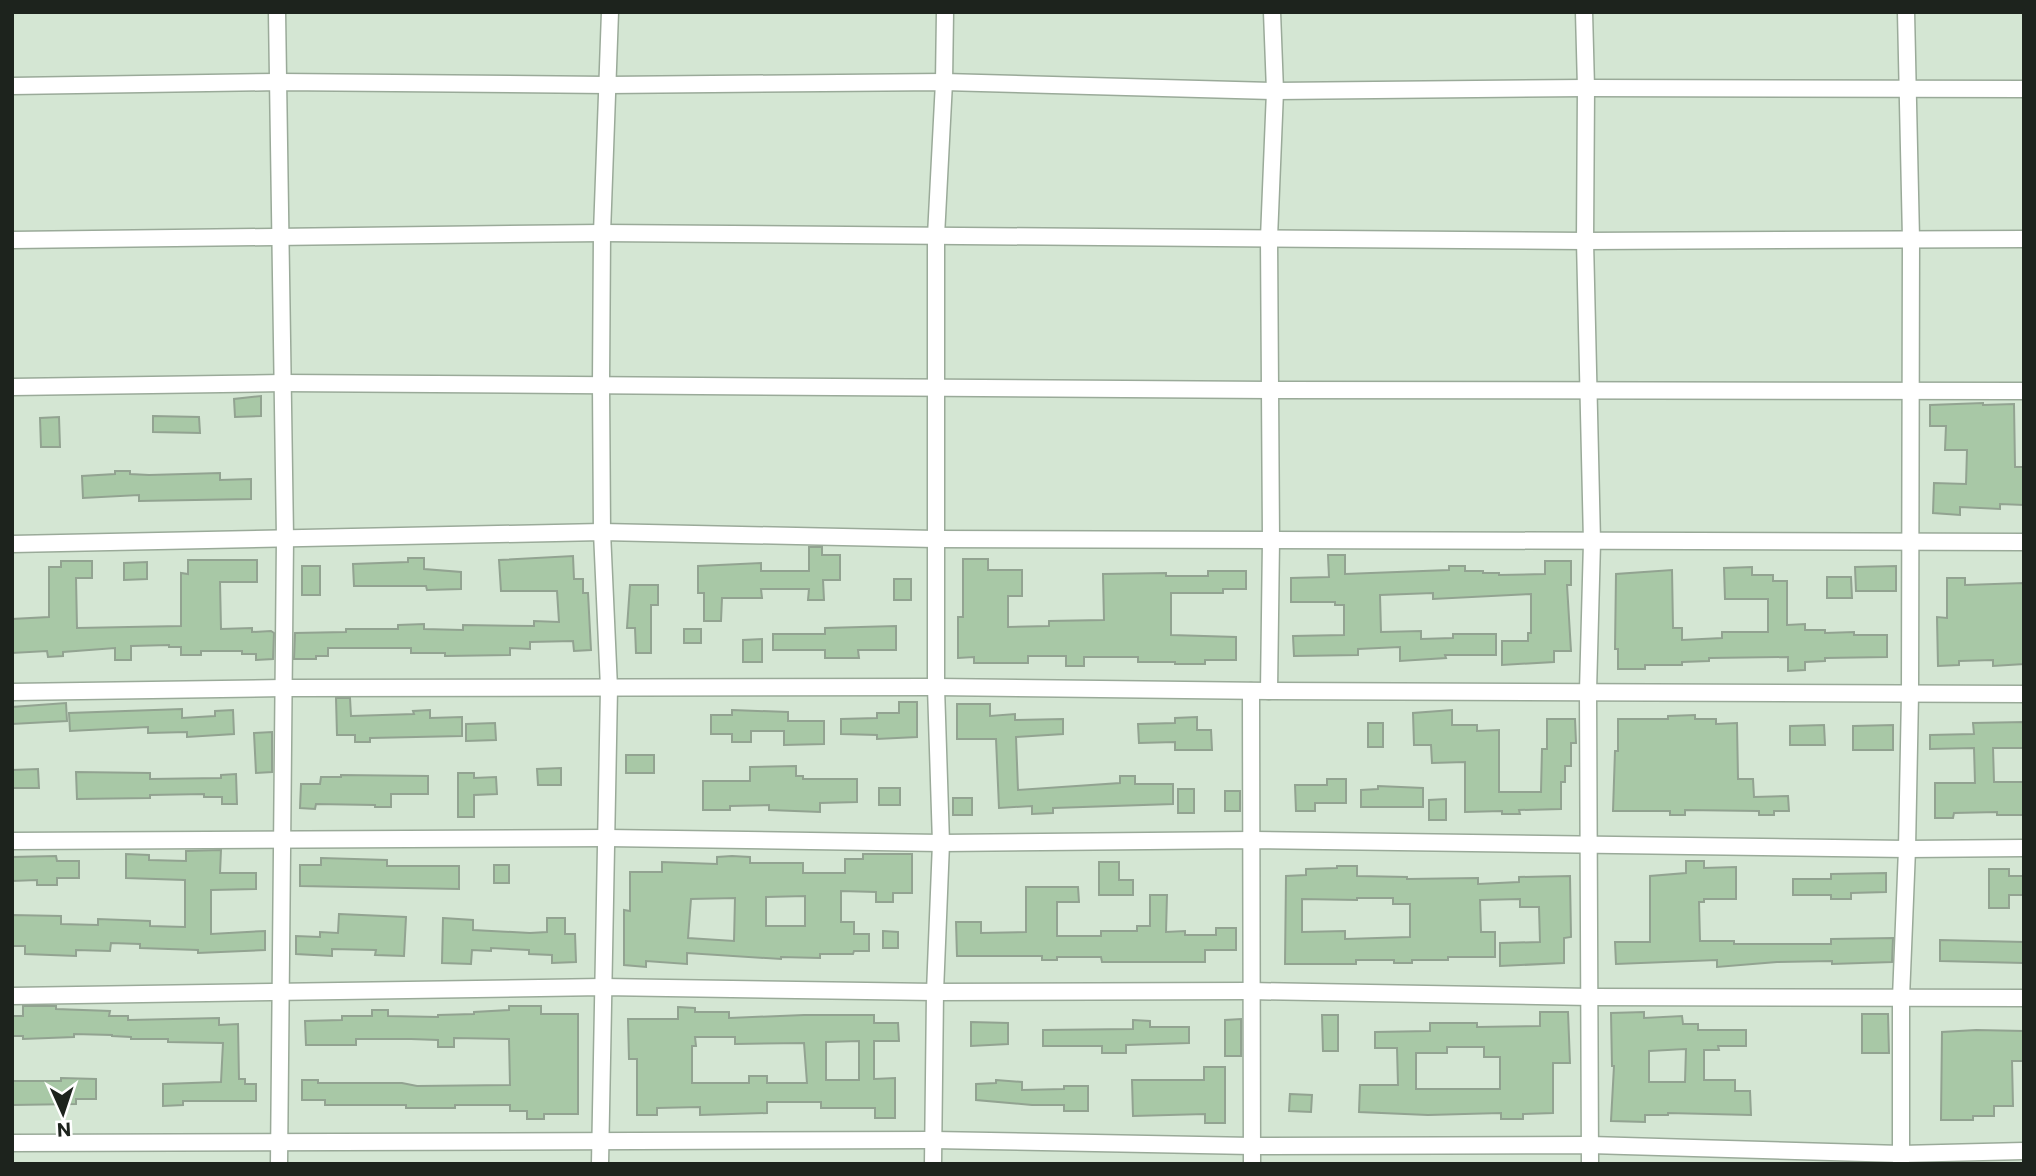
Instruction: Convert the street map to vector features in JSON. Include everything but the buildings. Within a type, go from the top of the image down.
[{"type":"street","points":[[277,12],[285,538],[279,1164]]},
{"type":"street","points":[[600,1164],[609,688],[602,532],[602,233],[610,12]]},
{"type":"street","points":[[933,1164],[940,843],[935,539],[938,387],[936,236],[945,12]]},
{"type":"street","points":[[1269,691],[1269,238],[1275,91],[1272,12]]},
{"type":"street","points":[[1584,12],[1585,241],[1592,542],[1588,691],[1590,1164]]},
{"type":"street","points":[[1901,1159],[1901,998],[1910,695],[1910,239],[1906,12]]},
{"type":"street","points":[[12,86],[279,82],[608,85],[944,82],[1275,91],[1586,88],[2024,89]]},
{"type":"street","points":[[12,240],[602,233],[1585,241],[2024,239]]},
{"type":"street","points":[[12,387],[283,383],[1270,390],[2024,391]]},
{"type":"street","points":[[12,544],[602,532],[935,539],[2024,542]]},
{"type":"street","points":[[12,692],[284,688],[936,687],[2024,694]]},
{"type":"street","points":[[1251,691],[1252,1164]]},
{"type":"street","points":[[12,841],[283,838],[607,838],[940,843],[1253,840],[1589,846],[2024,848]]},
{"type":"street","points":[[12,996],[603,987],[935,992],[1250,991],[1590,997],[2024,998]]},
{"type":"street","points":[[12,1143],[933,1140],[1252,1146],[1590,1145],[1901,1159],[2024,1151]]}]
